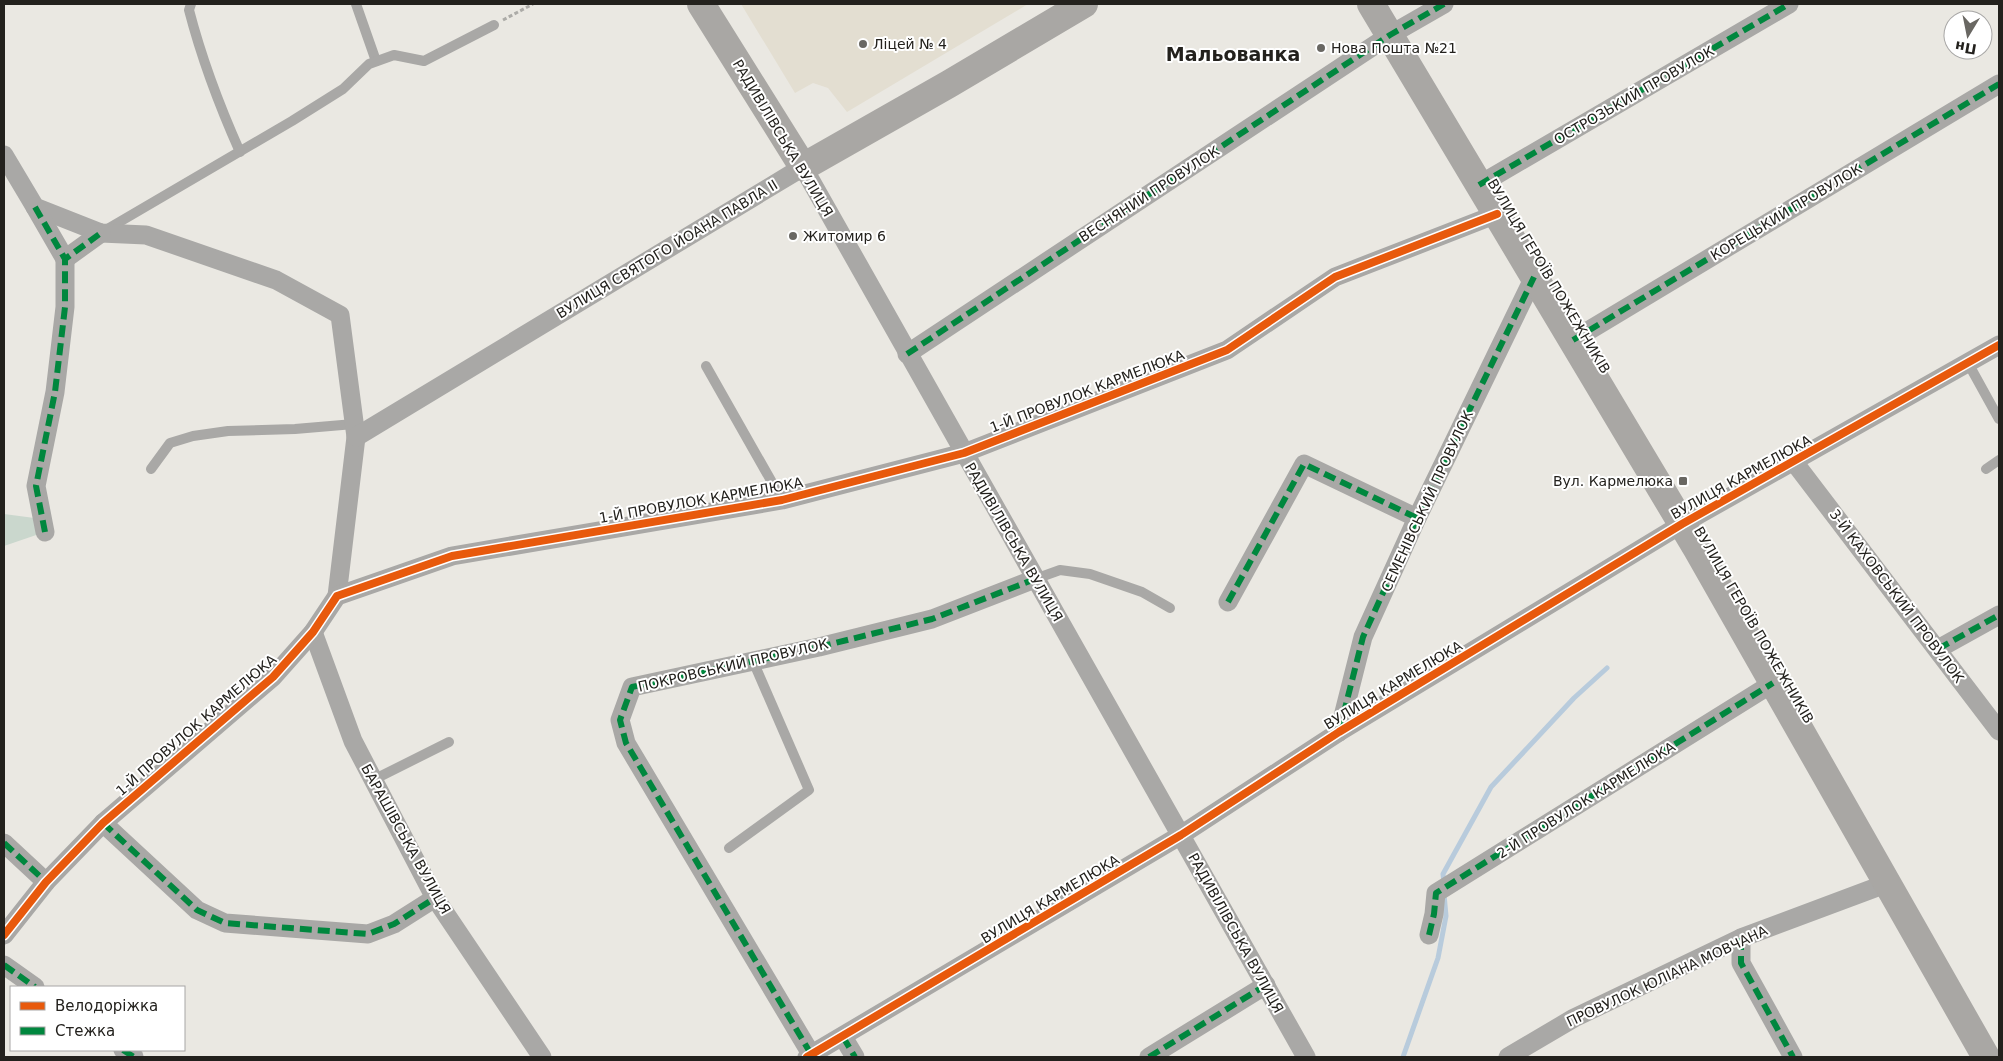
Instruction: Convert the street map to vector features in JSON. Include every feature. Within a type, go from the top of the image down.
[{"type":"street","name":"РАДИВІЛІВСЬКА ВУЛИЦЯ","points":[[702,4],[803,167],[1034,579],[1306,1057]]},
{"type":"street","name":"ВУЛИЦЯ СВЯТОГО ЙОАНА ПАВЛА II","points":[[355,430],[1084,4]]},
{"type":"street","name":"ВУЛИЦЯ ГЕРОЇВ ПОЖЕЖНИКІВ","points":[[1371,4],[1682,524],[1986,1057]]},
{"type":"street","name":"ВЕСНЯНИЙ ПРОВУЛОК","points":[[907,354],[1390,35],[1444,4]]},
{"type":"street","name":"ОСТРОЗЬКИЙ ПРОВУЛОК","points":[[1479,185],[1789,4]]},
{"type":"street","name":"КОРЕЦЬКИЙ ПРОВУЛОК","points":[[1573,340],[1999,84]]},
{"type":"street","points":[[4,155],[66,260],[65,307],[55,392],[36,486],[45,532]]},
{"type":"street","points":[[35,207],[101,233],[146,236],[276,280],[340,315],[355,430],[337,596]]},
{"type":"street","name":"1-Й ПРОВУЛОК КАРМЕЛЮКА","points":[[4,935],[46,882],[103,824],[273,677],[313,632],[337,596],[452,556],[782,500],[964,453],[1227,350],[1335,276],[1497,214]]},
{"type":"street","points":[[66,260],[101,233]]},
{"type":"street","name":"СЕМЕНІВСЬКИЙ ПРОВУЛОК","points":[[1339,732],[1363,637],[1417,518],[1534,277]]},
{"type":"street","name":"ВУЛИЦЯ КАРМЕЛЮКА","points":[[809,1056],[1181,836],[1339,732],[1682,524],[1999,345]]},
{"type":"street","name":"3-Й КАХОВСЬКИЙ ПРОВУЛОК","points":[[1794,462],[1999,731]]},
{"type":"street","points":[[1228,602],[1304,464],[1417,518]]},
{"type":"street","name":"ПОКРОВСЬКИЙ ПРОВУЛОК","points":[[809,1056],[626,743],[620,720],[632,687],[932,619],[1034,579]]},
{"type":"street","points":[[1938,649],[1999,615]]},
{"type":"street","name":"БАРАШІВСЬКА ВУЛИЦЯ","points":[[313,632],[353,741],[435,898],[542,1057]]},
{"type":"street","name":"2-Й ПРОВУЛОК КАРМЕЛЮКА","points":[[1429,935],[1436,893],[1772,683]]},
{"type":"street","points":[[103,824],[197,910],[225,923],[368,934],[394,924],[435,898]]},
{"type":"street","points":[[4,843],[46,882]]},
{"type":"street","name":"ПРОВУЛОК ЮЛІАНА МОВЧАНА","points":[[1508,1057],[1574,1018],[1741,938],[1888,883]]},
{"type":"street","points":[[1741,938],[1741,964],[1793,1057]]},
{"type":"street","points":[[4,965],[34,986]]},
{"type":"street","points":[[1149,1057],[1266,986]]},
{"type":"street","points":[[843,1037],[855,1057]]},
{"type":"lane","points":[[191,4],[189,10],[200,52],[218,103],[240,152]]},
{"type":"lane","points":[[356,4],[376,61]]},
{"type":"lane","points":[[101,233],[240,152],[342,89],[369,64],[394,55],[424,61],[494,25]]},
{"type":"lane","points":[[1968,363],[1999,419]]},
{"type":"lane","points":[[706,366],[782,500]]},
{"type":"lane","points":[[151,469],[170,443],[193,436],[228,431],[355,430]]},
{"type":"lane","points":[[1986,469],[1999,460]]},
{"type":"lane","points":[[1034,579],[1060,570],[1090,574],[1142,592],[1170,608]]},
{"type":"lane","points":[[729,848],[809,790],[753,661]]},
{"type":"lane","points":[[373,780],[449,742]]},
{"type":"path","points":[[494,25],[533,4]]},
{"type":"shaded area","name":"Ліцей № 4","points":[[741,4],[1028,4],[847,112],[828,88],[813,83],[795,93]]},
{"type":"shaded area","points":[[4,514],[42,519],[45,532],[4,546]]},
{"type":"waterway","points":[[1444,883],[1443,874],[1491,787],[1574,698],[1607,668]]},
{"type":"waterway","points":[[1403,1057],[1438,958],[1446,916],[1444,894]]},
{"type":"marked path","points":[[907,354],[1390,35],[1444,4]]},
{"type":"marked path","points":[[1479,185],[1789,4]]},
{"type":"marked path","points":[[1573,340],[1999,84]]},
{"type":"marked path","points":[[35,207],[65,259],[101,233]]},
{"type":"marked path","points":[[45,532],[36,486],[55,392],[65,307],[65,259]]},
{"type":"marked path","points":[[1339,732],[1363,637],[1417,518],[1534,277]]},
{"type":"marked path","points":[[1228,602],[1304,464],[1417,518]]},
{"type":"marked path","points":[[811,1054],[626,743],[620,720],[632,687],[819,647],[932,619],[1035,579]]},
{"type":"marked path","points":[[1938,649],[1999,615]]},
{"type":"marked path","points":[[1429,935],[1436,893],[1773,683]]},
{"type":"marked path","points":[[103,823],[197,910],[225,923],[368,934],[394,924],[435,898]]},
{"type":"marked path","points":[[4,843],[46,882]]},
{"type":"marked path","points":[[1741,938],[1741,963],[1793,1057]]},
{"type":"marked path","points":[[4,965],[34,986]]},
{"type":"marked path","points":[[1149,1057],[1266,985]]},
{"type":"marked path","points":[[843,1037],[855,1057]]},
{"type":"marked path","points":[[125,1051],[134,1057]]},
{"type":"cycle path","points":[[4,935],[46,882],[103,823],[273,677],[313,632],[337,596],[452,556],[782,500],[964,453],[1227,350],[1335,277],[1497,214]]},
{"type":"cycle path","points":[[807,1057],[1181,835],[1339,732],[1682,524],[1999,345]]},
{"type":"place","name":"Ліцей № 4","points":[[863,44]]},
{"type":"place","name":"Нова Пошта №21","points":[[1321,48]]},
{"type":"place","name":"Житомир 6","points":[[793,236]]},
{"type":"place","name":"Вул. Кармелюка","points":[[1683,481]]},
{"type":"district","name":"Мальованка","points":[[1233,54]]}]
